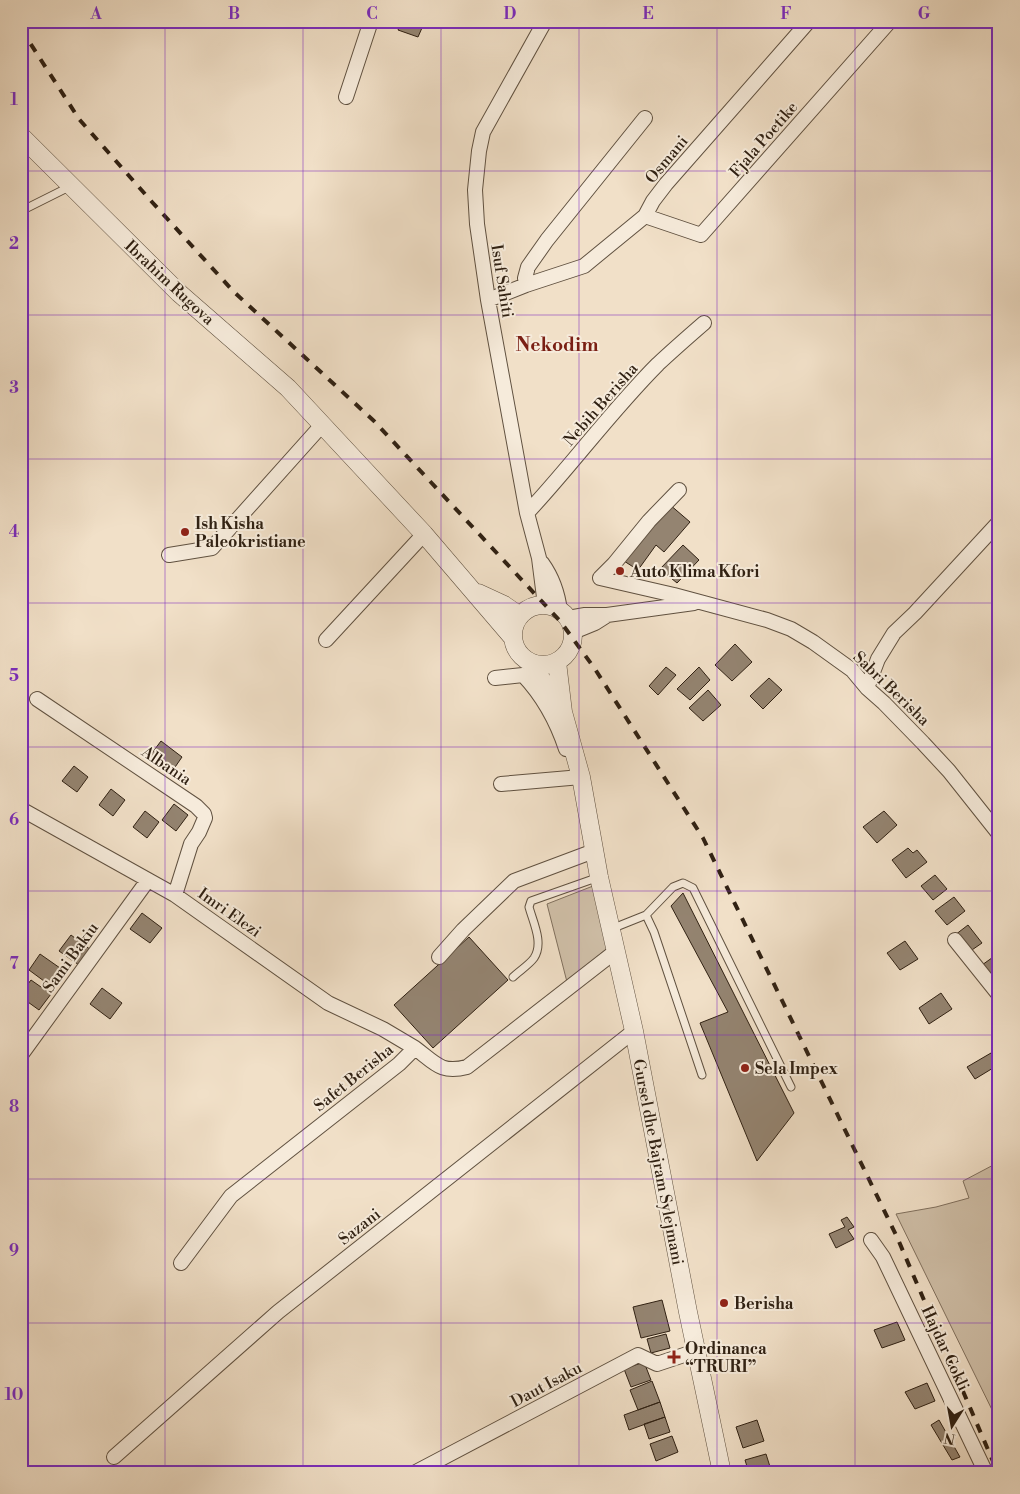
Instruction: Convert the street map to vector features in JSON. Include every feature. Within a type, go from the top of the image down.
[{"type":"street","points":[[346,97],[371,21]]},
{"type":"street","name":"Isuf Sahiti","points":[[545,21],[483,132],[475,190],[477,224],[488,300],[527,514],[539,558],[549,573],[559,603],[561,617]]},
{"type":"street","name":"Osmani","points":[[488,300],[584,266],[645,216],[653,201],[666,184],[809,21]]},
{"type":"street","name":"Fjala Poetike","points":[[645,216],[702,235],[890,21]]},
{"type":"street","points":[[526,285],[525,278],[528,267],[547,240],[645,118]]},
{"type":"street","name":"Ibrahim Rugova","points":[[21,136],[179,293],[288,388],[424,534],[513,638]]},
{"type":"street","name":"Nebih Berisha","points":[[527,514],[555,484],[618,407],[658,364],[704,323]]},
{"type":"street","points":[[169,555],[212,548],[322,425]]},
{"type":"street","name":"Sabri Berisha","points":[[680,490],[649,520],[614,564],[600,578],[767,620],[813,642],[852,670],[867,688],[884,702],[949,771],[999,834]]},
{"type":"street","points":[[867,688],[878,659],[894,633],[916,614],[999,522]]},
{"type":"street","points":[[326,640],[424,534]]},
{"type":"street","name":"Ibrahim Rugova","points":[[473,591],[504,605],[520,616]]},
{"type":"street","name":"Sabri Berisha","points":[[561,617],[595,623],[607,615],[700,602]]},
{"type":"street","points":[[495,678],[528,669],[541,665],[557,662],[569,649],[572,641],[561,617],[536,606],[520,616],[516,623],[513,638],[528,669],[532,685],[554,719],[578,778],[501,784]]},
{"type":"street","name":"Gursel dhe Bajram Sylejmani","points":[[557,662],[563,712],[634,1031],[696,1351],[722,1473]]},
{"type":"street","name":"Gursel dhe Bajram Sylejmani","points":[[528,669],[563,712]]},
{"type":"street","name":"Albania","points":[[37,698],[189,801],[204,814],[205,818],[191,844],[175,895]]},
{"type":"street","name":"Imri Elezi","points":[[21,809],[175,895],[328,1003],[383,1029],[415,1048]]},
{"type":"street","points":[[439,957],[463,930],[514,881],[594,851]]},
{"type":"street","name":"Sami Bakiu","points":[[21,1055],[148,880]]},
{"type":"street","points":[[955,940],[999,995]]},
{"type":"street","name":"Safet Berisha","points":[[181,1263],[231,1196],[399,1064],[415,1048],[443,1069],[457,1070],[467,1067],[616,951]]},
{"type":"street","name":"Sazani","points":[[114,1457],[278,1312],[634,1031]]},
{"type":"street","name":"Hajdar Cokli","points":[[871,1240],[884,1257],[986,1473]]},
{"type":"street","name":"Daut Isaku","points":[[414,1473],[638,1355],[657,1364],[696,1351]]},
{"type":"lane","points":[[21,211],[71,186]]},
{"type":"lane","points":[[513,977],[534,957],[537,946],[534,920],[529,907],[531,902],[599,877]]},
{"type":"lane","points":[[611,929],[646,915],[673,887],[683,883],[692,888],[791,1087]]},
{"type":"lane","points":[[646,915],[654,932],[702,1075]]},
{"type":"shaded area","points":[[593,886],[611,945],[567,982],[547,904]]},
{"type":"shaded area","points":[[999,1162],[999,1424],[896,1214],[936,1207],[969,1198],[963,1181]]},
{"type":"building","points":[[402,21],[425,21],[418,37],[398,30]]},
{"type":"building","points":[[669,504],[690,522],[664,552],[656,545],[638,570],[624,561]]},
{"type":"building","points":[[683,545],[699,560],[677,583],[660,569]]},
{"type":"building","points":[[735,644],[752,662],[732,681],[715,665]]},
{"type":"building","points":[[666,667],[676,675],[658,695],[649,686]]},
{"type":"building","points":[[699,667],[710,680],[690,700],[677,689]]},
{"type":"building","points":[[769,678],[782,690],[763,709],[750,696]]},
{"type":"building","points":[[708,690],[721,705],[703,721],[689,708]]},
{"type":"building","points":[[161,741],[182,757],[171,773],[149,757]]},
{"type":"building","points":[[74,766],[88,777],[77,792],[62,781]]},
{"type":"building","points":[[111,789],[125,800],[113,816],[99,805]]},
{"type":"building","points":[[174,804],[188,815],[176,831],[162,820]]},
{"type":"building","points":[[145,811],[159,822],[147,838],[133,827]]},
{"type":"building","points":[[884,811],[897,825],[877,843],[863,827]]},
{"type":"building","points":[[908,848],[913,853],[917,850],[927,862],[906,878],[892,860]]},
{"type":"building","points":[[935,875],[947,889],[933,900],[921,886]]},
{"type":"building","name":"Sela Impex","points":[[683,893],[794,1113],[757,1161],[700,1023],[728,1012],[671,906]]},
{"type":"building","points":[[954,897],[965,911],[947,925],[935,911]]},
{"type":"building","points":[[142,913],[162,928],[150,943],[130,929]]},
{"type":"building","points":[[968,925],[982,943],[969,952],[955,935]]},
{"type":"building","points":[[71,935],[91,950],[79,965],[59,951]]},
{"type":"building","points":[[469,937],[508,980],[433,1048],[394,1005]]},
{"type":"building","points":[[905,941],[918,959],[900,970],[887,953]]},
{"type":"building","points":[[40,954],[60,968],[48,984],[29,970]]},
{"type":"building","points":[[996,955],[999,958],[999,981],[996,983],[982,965]]},
{"type":"building","points":[[31,980],[51,994],[39,1010],[21,997],[21,993]]},
{"type":"building","points":[[102,988],[122,1003],[110,1019],[90,1004]]},
{"type":"building","points":[[941,993],[952,1009],[929,1024],[919,1008]]},
{"type":"building","points":[[991,1053],[998,1065],[975,1079],[967,1067]]},
{"type":"building","points":[[999,1116],[999,1131],[993,1118]]},
{"type":"building","points":[[847,1217],[854,1227],[848,1230],[854,1239],[836,1248],[829,1234],[845,1227],[841,1220]]},
{"type":"building","points":[[662,1300],[670,1331],[641,1338],[633,1307]]},
{"type":"building","points":[[897,1322],[905,1340],[882,1348],[874,1330]]},
{"type":"building","points":[[666,1334],[670,1348],[651,1353],[647,1339]]},
{"type":"building","points":[[644,1362],[651,1380],[631,1387],[624,1369]]},
{"type":"building","points":[[652,1381],[660,1402],[638,1410],[630,1390]]},
{"type":"building","points":[[927,1383],[935,1401],[915,1409],[905,1392]]},
{"type":"building","points":[[660,1402],[665,1417],[629,1430],[624,1415]]},
{"type":"building","points":[[665,1417],[670,1432],[649,1439],[644,1424]]},
{"type":"building","points":[[757,1420],[764,1441],[743,1448],[736,1427]]},
{"type":"building","points":[[939,1420],[960,1457],[952,1460],[931,1425]]},
{"type":"building","points":[[672,1436],[678,1452],[656,1461],[650,1444]]},
{"type":"building","points":[[766,1454],[772,1473],[749,1473],[745,1460]]},
{"type":"building","points":[[362,1468],[366,1473],[355,1473]]},
{"type":"railway","points":[[21,29],[79,119],[152,202],[234,292],[374,421],[560,621],[595,669],[703,838],[897,1237],[998,1473]]},
{"type":"place","name":"Ish Kisha Paleokristiane","points":[[185,532]]},
{"type":"place","name":"Auto Klima Kfori","points":[[620,571]]},
{"type":"place","name":"Sela Impex","points":[[745,1068]]},
{"type":"place","name":"Berisha","points":[[724,1303]]},
{"type":"place","name":"Ordinanca “TRURI”","points":[[674,1357]]},
{"type":"district","name":"Nekodim","points":[[557,344]]}]
